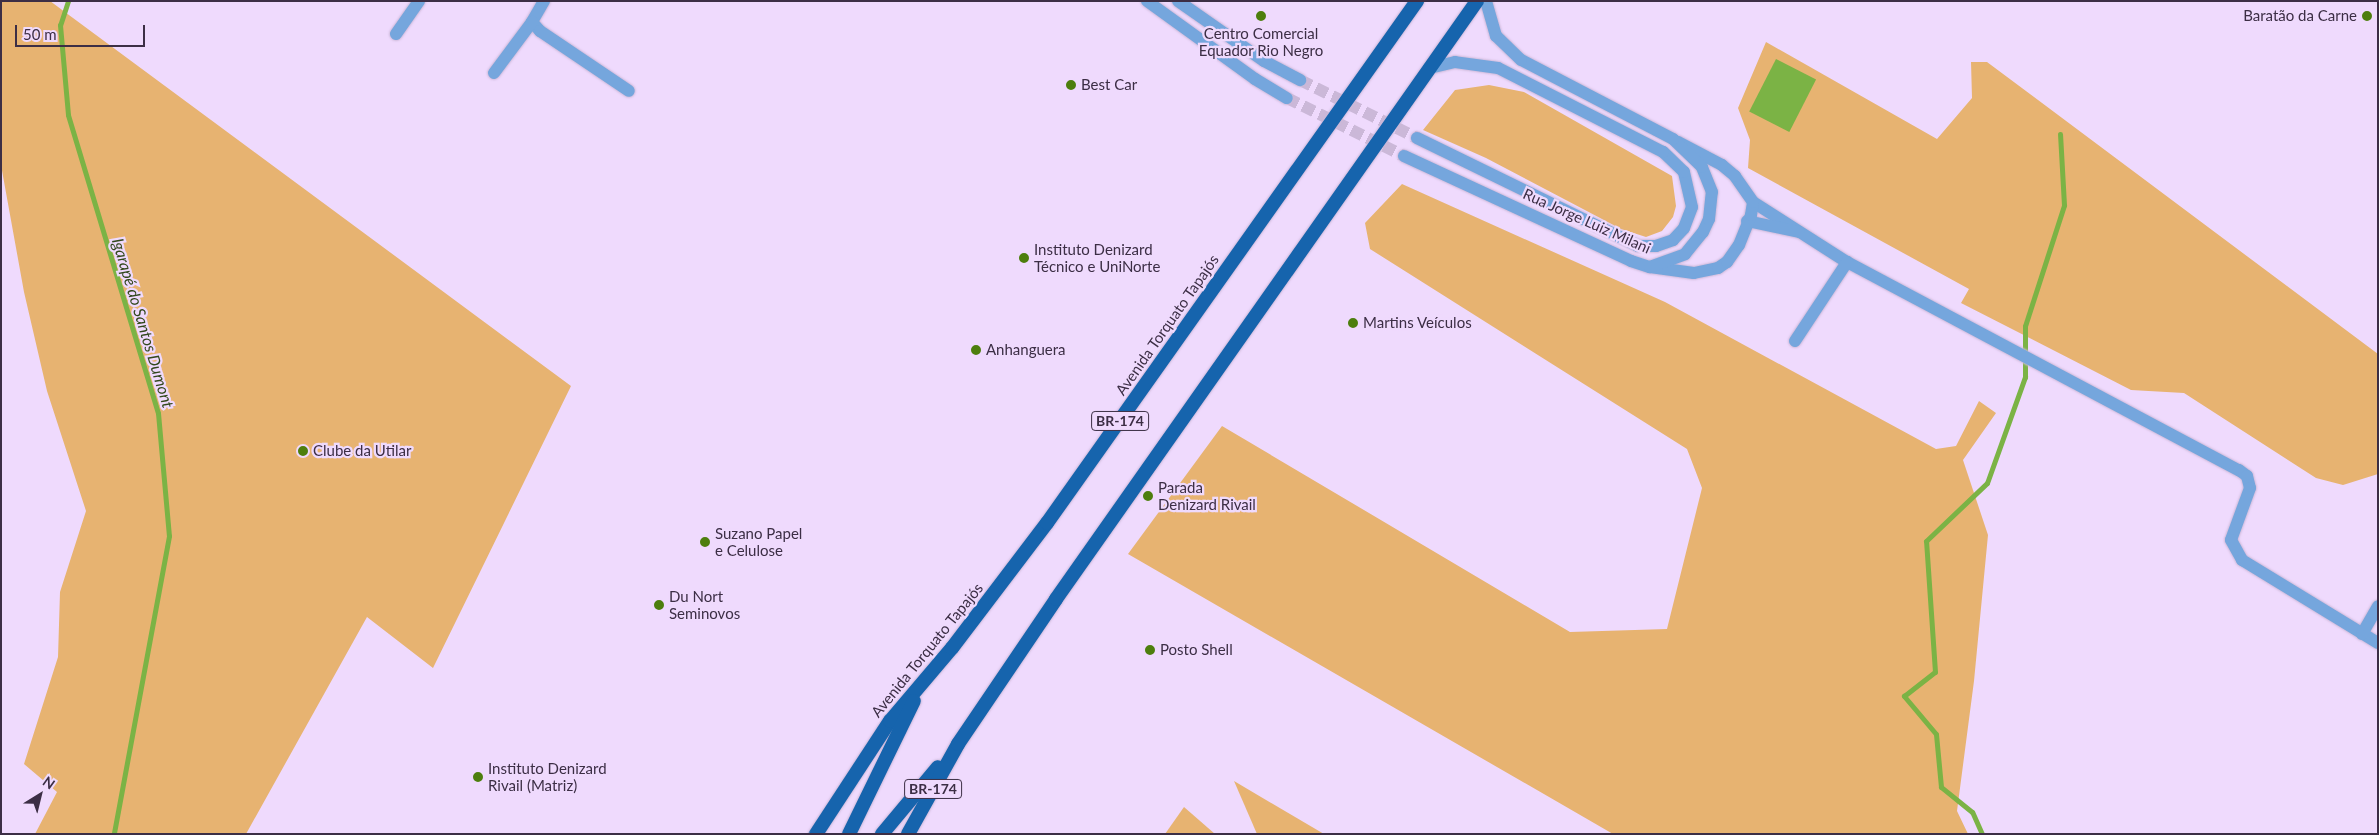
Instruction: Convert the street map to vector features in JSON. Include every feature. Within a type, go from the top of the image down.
[{"type":"highway","name":"BR-174","points":[[908,834],[958,744],[1477,1]]},
{"type":"highway","name":"Avenida Torquato Tapajós","points":[[816,834],[890,721],[921,687],[1047,523],[1413,4]]},
{"type":"highway","points":[[849,834],[921,687]]},
{"type":"highway","points":[[882,834],[958,744]]},
{"type":"street","points":[[396,34],[420,1]]},
{"type":"street","points":[[494,73],[532,22],[544,1]]},
{"type":"street","points":[[1147,1],[1255,79],[1287,98]]},
{"type":"street","points":[[1178,1],[1264,61],[1300,80]]},
{"type":"street","name":"Rua Jorge Luiz Milani","points":[[1404,156],[1631,261],[1650,267],[1685,254],[1703,232],[1712,205],[1710,182],[1702,167],[1673,139],[1521,60],[1496,36],[1486,1]]},
{"type":"street","points":[[532,22],[540,31],[629,90]]},
{"type":"street","name":"Rua Jorge Luiz Milani","points":[[1417,138],[1638,246],[1656,246],[1673,240],[1684,228],[1692,207],[1684,172],[1663,152],[1498,68],[1455,62],[1429,68]]},
{"type":"street","points":[[1673,139],[1722,165],[1744,185],[1753,202],[1847,262],[2239,470],[2247,476],[2250,488],[2231,540],[2242,560],[2378,643]]},
{"type":"street","points":[[1650,267],[1694,273],[1718,268],[1727,262],[1739,245],[1753,202]]},
{"type":"street","points":[[1747,221],[1804,233]]},
{"type":"street","points":[[1795,341],[1847,262]]},
{"type":"street","points":[[2362,634],[2378,606]]},
{"type":"shaded area","name":"Clube da Utilar","points":[[1,1],[50,1],[571,386],[433,668],[367,617],[246,834],[35,834],[57,792],[24,764],[58,657],[60,592],[86,511],[47,391],[24,292],[1,165]]},
{"type":"shaded area","points":[[1766,42],[1937,139],[1972,98],[1971,62],[1987,62],[2378,354],[2378,474],[2343,485],[2316,478],[2184,393],[2131,390],[1961,303],[1969,289],[1748,168],[1750,140],[1738,108]]},
{"type":"shaded area","points":[[1776,59],[1816,79],[1789,132],[1749,112]]},
{"type":"shaded area","points":[[1489,85],[1524,92],[1672,176],[1676,206],[1673,217],[1662,231],[1646,237],[1621,229],[1486,158],[1423,130],[1455,90]]},
{"type":"shaded area","points":[[1402,184],[1665,302],[1936,449],[1956,446],[1979,401],[1996,413],[1963,460],[1988,535],[1974,681],[1957,811],[1968,834],[1613,834],[1128,554],[1222,426],[1570,632],[1667,629],[1702,488],[1687,449],[1370,249],[1365,223]]},
{"type":"shaded area","points":[[1234,781],[1324,834],[1257,834]]},
{"type":"shaded area","points":[[1184,807],[1215,834],[1165,834]]},
{"type":"waterway","name":"Igarapé do Santos Dumont","points":[[68,1],[60,25],[68,115],[158,413],[169,536],[114,834]]},
{"type":"waterway","points":[[1982,834],[1972,812],[1941,787],[1936,734],[1904,696],[1935,672],[1926,541],[1987,483],[2025,377],[2025,326],[2064,205],[2060,134]]},
{"type":"tunnel","points":[[1300,80],[1417,138]]},
{"type":"tunnel","points":[[1287,98],[1404,156]]},
{"type":"place","name":"Centro Comercial Equador Rio Negro","points":[[1261,16]]},
{"type":"place","name":"Baratão da Carne","points":[[2367,16]]},
{"type":"place","name":"Best Car","points":[[1071,85]]},
{"type":"place","name":"Instituto Denizard Técnico e UniNorte","points":[[1024,258]]},
{"type":"place","name":"Martins Veículos","points":[[1353,323]]},
{"type":"place","name":"Anhanguera","points":[[976,350]]},
{"type":"place","name":"Clube da Utilar","points":[[303,451]]},
{"type":"place","name":"Parada Denizard Rivail","points":[[1148,496]]},
{"type":"place","name":"Suzano Papel e Celulose","points":[[705,542]]},
{"type":"place","name":"Du Nort Seminovos","points":[[659,605]]},
{"type":"place","name":"Posto Shell","points":[[1150,650]]},
{"type":"place","name":"Instituto Denizard Rivail (Matriz)","points":[[478,777]]}]
